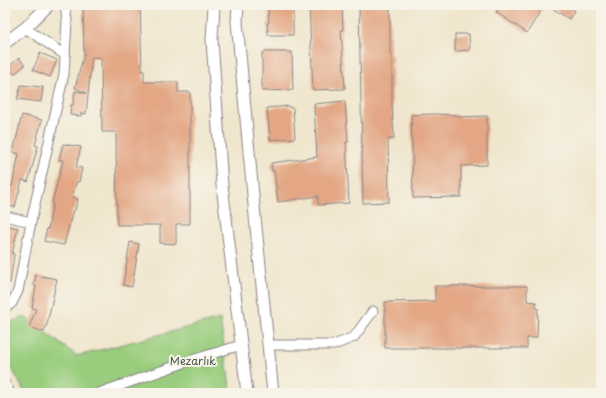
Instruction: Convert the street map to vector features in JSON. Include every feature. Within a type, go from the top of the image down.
[{"type":"street","points":[[5,43],[25,28],[48,5]]},
{"type":"street","points":[[5,308],[12,303],[18,291],[31,222],[64,74],[67,21],[65,5]]},
{"type":"street","points":[[214,5],[212,40],[222,178],[247,393]]},
{"type":"street","points":[[238,5],[237,22],[247,133],[273,393]]},
{"type":"street","points":[[25,28],[65,55]]},
{"type":"street","points":[[5,216],[31,222]]},
{"type":"street","points":[[269,345],[334,345],[354,337],[373,311]]},
{"type":"street","points":[[100,393],[241,344]]},
{"type":"street","points":[[5,384],[10,393]]},
{"type":"green space","name":"Mezarlık","points":[[25,317],[77,356],[220,319],[231,393],[25,393],[5,355],[5,324]]},
{"type":"building","points":[[88,5],[140,5],[142,71],[144,71],[144,82],[178,82],[178,92],[190,92],[190,224],[176,224],[176,244],[160,243],[160,225],[117,225],[116,132],[102,132],[101,58],[92,57],[86,114],[81,113],[81,116],[70,115],[75,91],[86,93],[75,88],[84,54],[83,9],[86,9],[85,7],[88,7]]},
{"type":"building","points":[[268,5],[293,5],[293,35],[268,35]]},
{"type":"building","points":[[309,5],[342,5],[343,30],[341,30],[344,89],[313,90]]},
{"type":"building","points":[[359,5],[388,5],[390,9],[390,55],[392,55],[394,139],[388,139],[389,202],[363,203]]},
{"type":"building","points":[[502,5],[544,5],[527,33],[496,12]]},
{"type":"building","points":[[547,5],[576,5],[572,10],[574,11],[569,19]]},
{"type":"building","points":[[455,34],[469,34],[470,50],[455,51]]},
{"type":"building","points":[[292,52],[293,90],[262,91],[262,53]]},
{"type":"building","points":[[40,53],[57,60],[50,77],[33,70]]},
{"type":"building","points":[[19,58],[25,65],[14,74],[8,67]]},
{"type":"building","points":[[21,85],[43,87],[41,102],[17,99]]},
{"type":"building","points":[[345,101],[348,142],[346,142],[349,203],[318,205],[318,196],[278,202],[274,171],[272,171],[271,163],[317,157],[314,104]]},
{"type":"building","points":[[289,106],[290,108],[293,108],[295,138],[270,140],[267,108]]},
{"type":"building","points":[[22,115],[42,120],[35,145],[38,146],[28,182],[22,180],[15,207],[8,206],[10,194],[5,193],[5,185],[12,186],[19,154],[13,152]]},
{"type":"building","points":[[411,115],[458,115],[458,117],[487,116],[487,165],[461,166],[461,197],[413,198]]},
{"type":"building","points":[[63,144],[81,147],[76,167],[82,168],[79,182],[77,181],[72,197],[78,199],[75,210],[73,210],[64,245],[44,241],[63,160],[59,160]]},
{"type":"building","points":[[5,225],[18,228],[12,254],[14,254],[10,283],[5,282]]},
{"type":"building","points":[[130,242],[139,244],[132,287],[123,285]]},
{"type":"building","points":[[36,275],[57,279],[44,332],[29,327],[36,309],[32,308],[36,286],[34,285]]},
{"type":"building","points":[[435,286],[527,286],[527,301],[536,302],[536,308],[538,308],[537,337],[527,338],[527,348],[385,348],[385,302],[435,301]]}]
